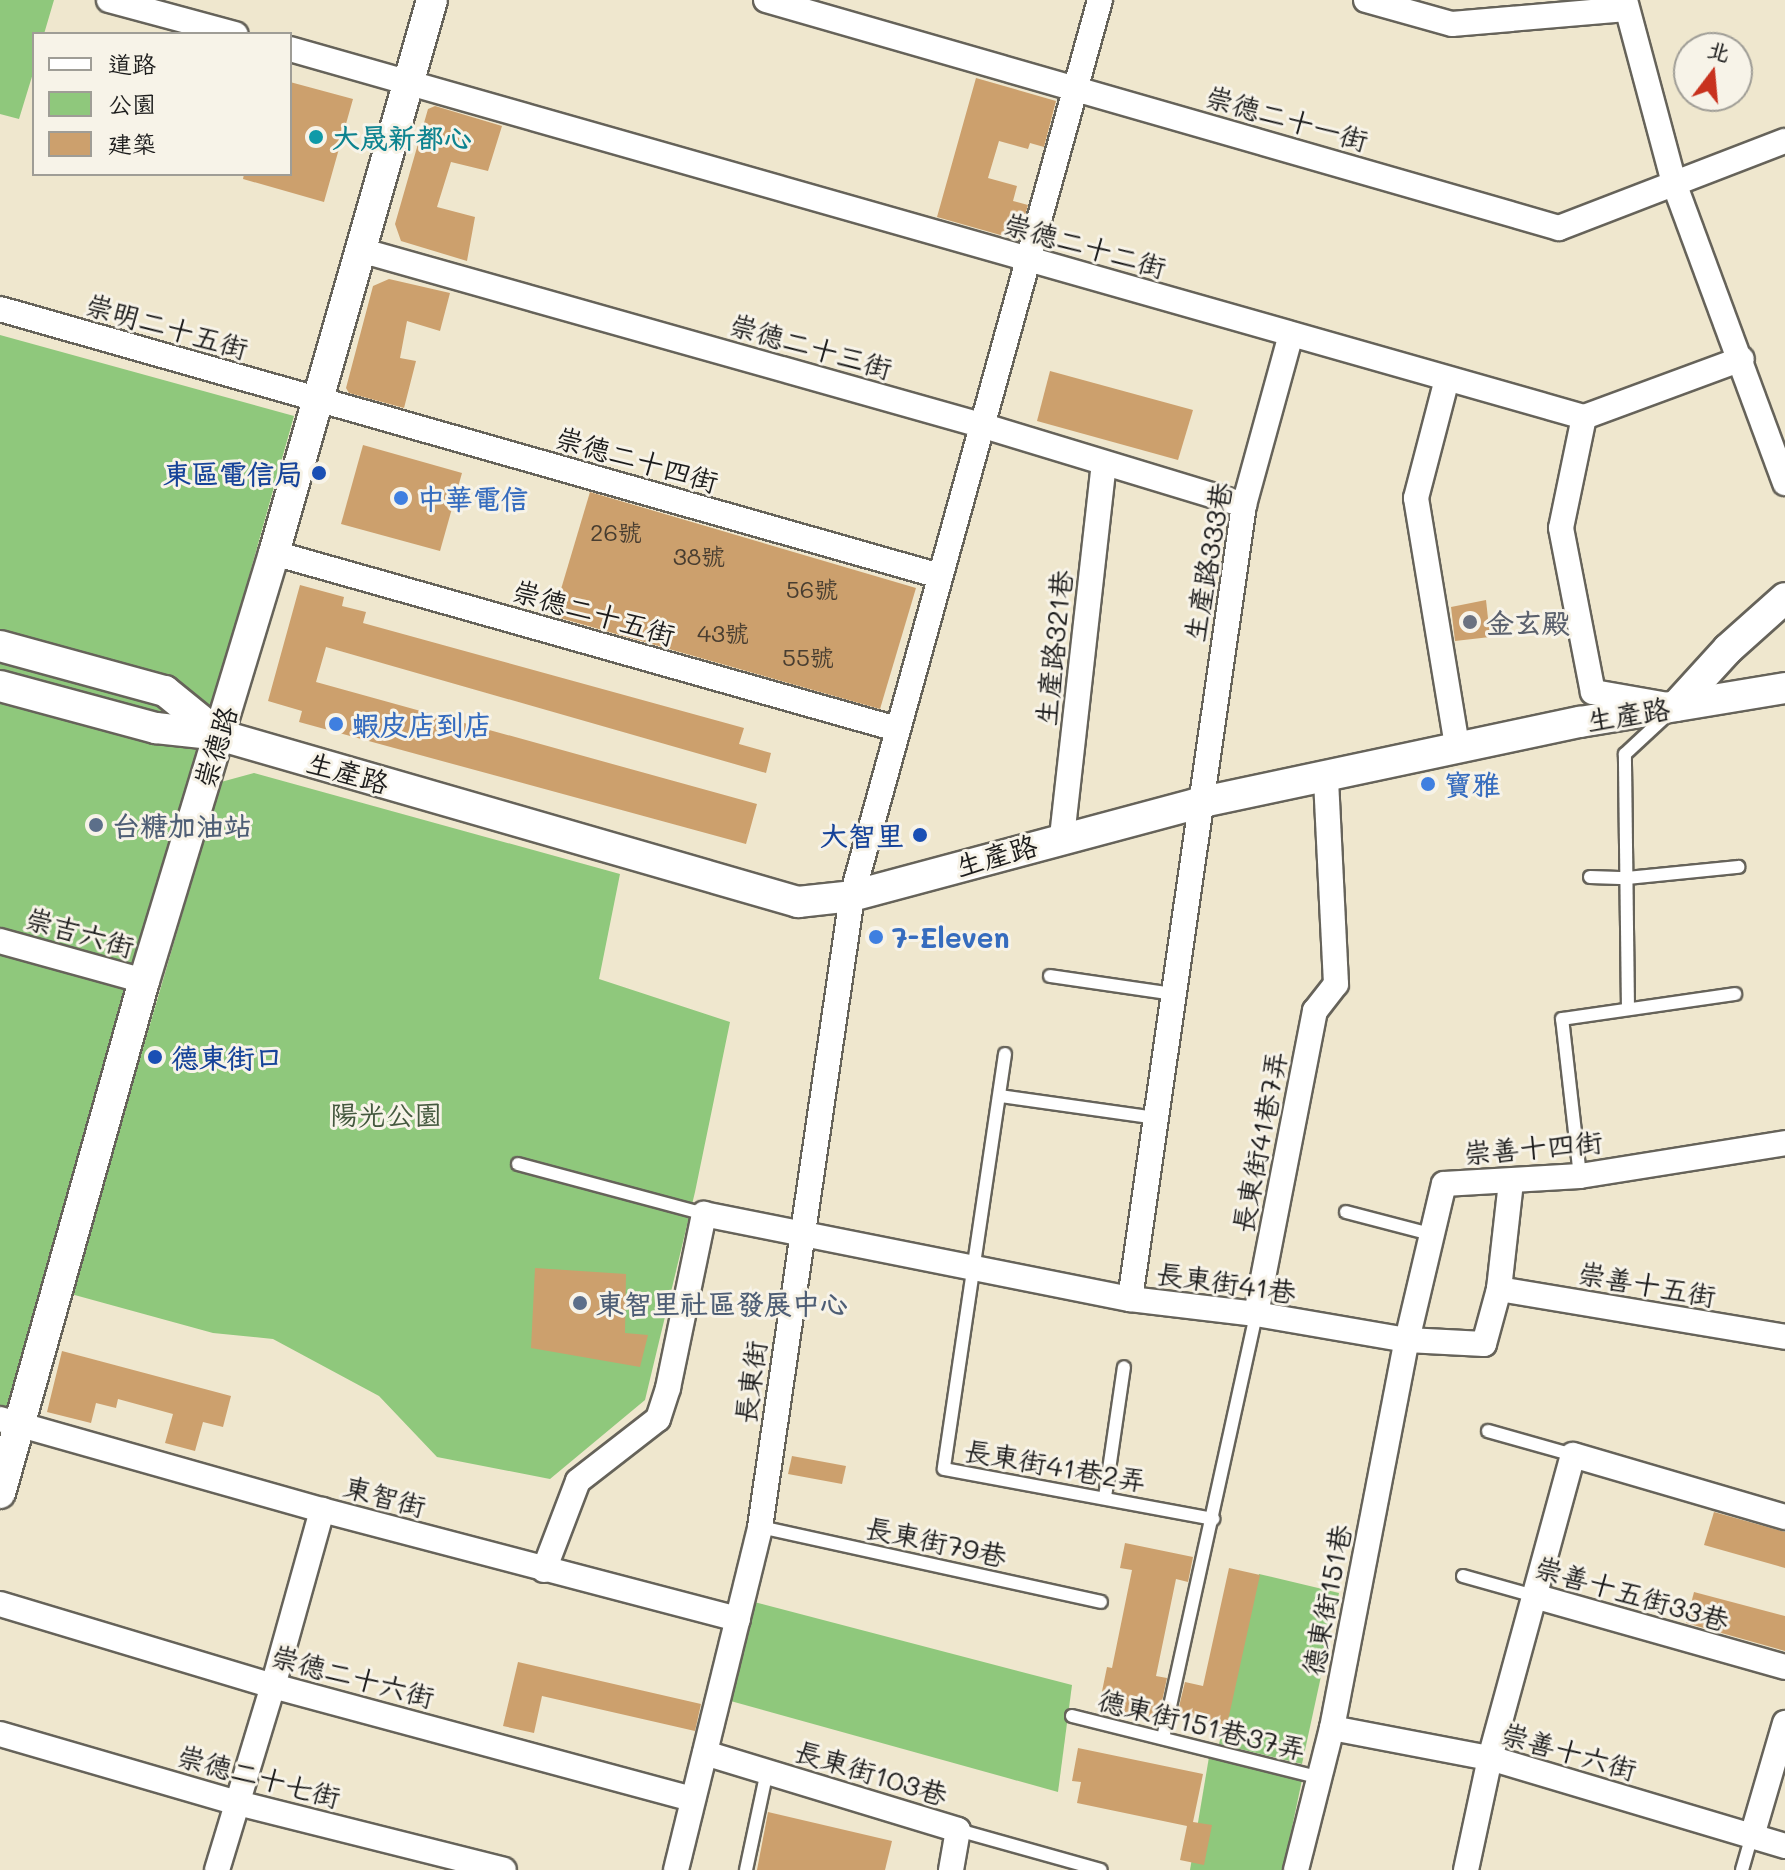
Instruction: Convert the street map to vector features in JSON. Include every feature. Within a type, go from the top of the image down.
[{"type":"street","points":[[109,0],[228,32]]},
{"type":"street","name":"崇德路","points":[[0,1493],[10,1422],[274,553],[432,0]]},
{"type":"street","name":"崇德二十一街","points":[[766,0],[1559,228],[1785,141]]},
{"type":"street","name":"長東街","points":[[676,1870],[760,1527],[800,1236],[852,896],[1100,0]]},
{"type":"street","points":[[1366,0],[1452,24],[1625,4],[1674,183],[1742,359],[1785,483]]},
{"type":"street","name":"崇德二十二街","points":[[292,50],[1584,417]]},
{"type":"street","name":"崇德二十三街","points":[[360,250],[984,426],[1104,465],[1244,505]]},
{"type":"street","name":"崇明二十五街","points":[[0,309],[318,401]]},
{"type":"street","name":"生產路333巷","points":[[1130,1299],[1198,803],[1244,505],[1291,334]]},
{"type":"street","points":[[1742,359],[1584,417],[1561,528],[1593,692],[1676,706],[1728,649],[1785,598]]},
{"type":"street","points":[[1447,379],[1416,498],[1457,747]]},
{"type":"street","name":"崇德二十四街","points":[[318,401],[940,576]]},
{"type":"street","name":"生產路321巷","points":[[1062,837],[1104,465]]},
{"type":"street","name":"崇德二十五街","points":[[274,553],[897,729]]},
{"type":"street","name":"生產路","points":[[0,646],[165,691],[219,735]]},
{"type":"street","name":"生產路","points":[[0,686],[156,728],[219,735],[798,902],[852,896],[1062,837],[1198,803],[1326,778],[1457,747],[1785,688]]},
{"type":"street","name":"長東街41巷7弄","points":[[1256,1314],[1315,1011],[1336,984],[1326,778]]},
{"type":"street","name":"崇吉六街","points":[[0,941],[144,981]]},
{"type":"street","name":"崇善十四街","points":[[1407,1340],[1444,1184],[1580,1176],[1785,1143]]},
{"type":"street","name":"長東街41巷","points":[[704,1214],[800,1236],[1130,1299],[1256,1314],[1407,1340],[1484,1344],[1499,1289],[1511,1182]]},
{"type":"street","points":[[544,1570],[578,1481],[658,1419],[668,1388],[704,1214]]},
{"type":"street","name":"崇善十五街","points":[[1499,1289],[1785,1337]]},
{"type":"street","name":"德東街151巷","points":[[1296,1870],[1332,1728],[1407,1340]]},
{"type":"street","name":"東智街","points":[[10,1422],[322,1510],[738,1619]]},
{"type":"street","points":[[1466,1870],[1490,1758],[1573,1455],[1785,1517]]},
{"type":"street","points":[[217,1870],[322,1510]]},
{"type":"street","name":"崇善十五街33巷","points":[[1534,1596],[1785,1667]]},
{"type":"street","name":"崇德二十六街","points":[[0,1604],[273,1686],[692,1799]]},
{"type":"street","points":[[1752,1836],[1785,1723]]},
{"type":"street","name":"崇善十六街","points":[[1332,1728],[1490,1758],[1785,1846]]},
{"type":"street","name":"崇德二十七街","points":[[0,1734],[238,1803],[504,1870]]},
{"type":"street","name":"長東街103巷","points":[[705,1753],[958,1830],[951,1870]]},
{"type":"lane","points":[[1628,1009],[1625,754],[1676,706]]},
{"type":"lane","points":[[1590,877],[1627,878],[1738,867]]},
{"type":"lane","points":[[1050,976],[1174,994]]},
{"type":"lane","points":[[1580,1176],[1562,1019],[1735,994]]},
{"type":"lane","points":[[971,1269],[1005,1054]]},
{"type":"lane","points":[[1000,1096],[1156,1118]]},
{"type":"lane","points":[[518,1164],[704,1214]]},
{"type":"lane","points":[[1346,1212],[1434,1235]]},
{"type":"lane","name":"長東街41巷2弄","points":[[971,1269],[944,1469],[1213,1519]]},
{"type":"lane","name":"長東街41巷7弄","points":[[1163,1738],[1256,1314]]},
{"type":"lane","points":[[1105,1497],[1124,1367]]},
{"type":"lane","points":[[1488,1431],[1573,1455]]},
{"type":"lane","name":"長東街79巷","points":[[760,1527],[1101,1602]]},
{"type":"lane","name":"崇善十五街33巷","points":[[1463,1576],[1534,1596]]},
{"type":"lane","name":"德東街151巷37弄","points":[[1072,1716],[1320,1778]]},
{"type":"lane","name":"長東街103巷","points":[[746,1870],[767,1771]]},
{"type":"lane","name":"長東街103巷","points":[[958,1830],[1101,1870]]},
{"type":"lane","points":[[1742,1870],[1752,1836]]},
{"type":"green space","points":[[0,0],[54,0],[45,32],[32,32],[32,77],[19,119],[0,114]]},
{"type":"green space","points":[[0,335],[294,416],[0,1463]]},
{"type":"green space","name":"陽光公園","points":[[254,773],[620,874],[599,979],[730,1022],[695,1192],[645,1400],[550,1479],[437,1457],[379,1396],[273,1339],[213,1333],[71,1294],[221,782]]},
{"type":"green space","points":[[1259,1574],[1339,1593],[1302,1764],[1219,1744]]},
{"type":"green space","points":[[754,1602],[1072,1685],[1058,1792],[727,1700]]},
{"type":"green space","points":[[1209,1757],[1302,1780],[1283,1870],[1190,1870]]},
{"type":"building","points":[[976,78],[1056,101],[1044,147],[1030,143],[1028,149],[999,141],[988,178],[1017,186],[1013,201],[1028,205],[1018,240],[937,217]]},
{"type":"building","name":"大晟新都心","points":[[292,83],[353,99],[324,202],[243,179],[244,176],[292,176]]},
{"type":"building","points":[[435,106],[502,126],[488,171],[451,162],[437,207],[475,217],[467,261],[401,241],[395,224],[428,109]]},
{"type":"building","points":[[389,279],[450,293],[440,331],[407,321],[400,358],[416,361],[404,408],[349,393],[346,388],[373,286]]},
{"type":"building","points":[[1050,371],[1193,410],[1178,460],[1037,421]]},
{"type":"building","name":"中華電信","points":[[363,445],[462,473],[440,551],[341,524]]},
{"type":"building","points":[[590,492],[916,588],[880,709],[553,616]]},
{"type":"building","points":[[300,585],[344,597],[342,606],[366,612],[363,623],[744,728],[739,744],[771,753],[766,773],[326,647],[316,682],[757,804],[746,844],[299,722],[302,711],[268,701]]},
{"type":"building","name":"金玄殿","points":[[1486,600],[1490,637],[1455,641],[1451,607]]},
{"type":"building","name":"東智里社區發展中心","points":[[535,1268],[626,1274],[625,1333],[648,1335],[640,1367],[531,1348]]},
{"type":"building","points":[[62,1351],[231,1396],[223,1427],[203,1422],[195,1451],[165,1443],[173,1414],[118,1399],[116,1408],[96,1403],[91,1423],[47,1412]]},
{"type":"building","points":[[792,1456],[846,1466],[842,1484],[788,1474]]},
{"type":"building","points":[[1714,1512],[1785,1532],[1785,1568],[1704,1545]]},
{"type":"building","points":[[1125,1543],[1193,1557],[1188,1582],[1176,1579],[1156,1676],[1167,1678],[1158,1720],[1110,1710],[1111,1704],[1100,1701],[1107,1667],[1112,1668],[1132,1570],[1120,1568]]},
{"type":"building","points":[[1229,1568],[1260,1575],[1227,1725],[1177,1715],[1185,1682],[1203,1686]]},
{"type":"building","points":[[1694,1592],[1785,1616],[1785,1651],[1686,1623]]},
{"type":"building","points":[[518,1662],[701,1704],[695,1731],[542,1696],[534,1733],[503,1726]]},
{"type":"building","points":[[1078,1748],[1203,1774],[1193,1822],[1212,1825],[1204,1865],[1180,1860],[1187,1826],[1077,1803],[1081,1782],[1072,1781]]},
{"type":"building","points":[[768,1812],[892,1841],[885,1870],[757,1870]]},
{"type":"place","name":"大晟新都心","points":[[316,137]]},
{"type":"place","name":"東區電信局","points":[[319,473]]},
{"type":"place","name":"中華電信","points":[[401,498]]},
{"type":"place","name":"金玄殿","points":[[1470,622]]},
{"type":"place","name":"蝦皮店到店","points":[[336,724]]},
{"type":"place","name":"寶雅","points":[[1428,784]]},
{"type":"place","name":"台糖加油站","points":[[96,825]]},
{"type":"place","name":"大智里","points":[[920,835]]},
{"type":"place","name":"7-Eleven","points":[[876,937]]},
{"type":"place","name":"德東街口","points":[[155,1057]]},
{"type":"place","name":"東智里社區發展中心","points":[[580,1303]]}]
